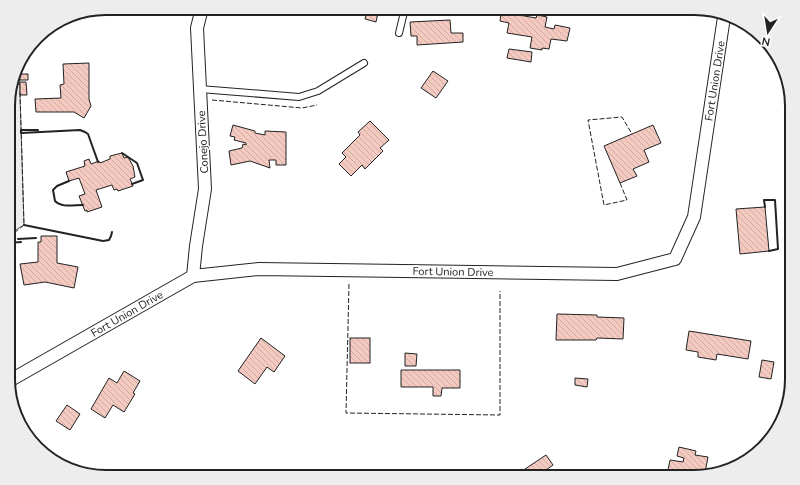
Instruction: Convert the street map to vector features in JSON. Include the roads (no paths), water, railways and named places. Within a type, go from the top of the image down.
[{"type":"street","name":"Conejo Drive","points":[[194,276],[196,246],[205,189],[197,28],[200,15]]},
{"type":"street","name":"Fort Union Drive","points":[[15,378],[194,276],[259,269],[616,274],[675,259],[694,217],[724,20]]},
{"type":"lane","points":[[399,33],[403,15]]},
{"type":"lane","points":[[200,89],[299,96],[318,91],[364,64]]}]
